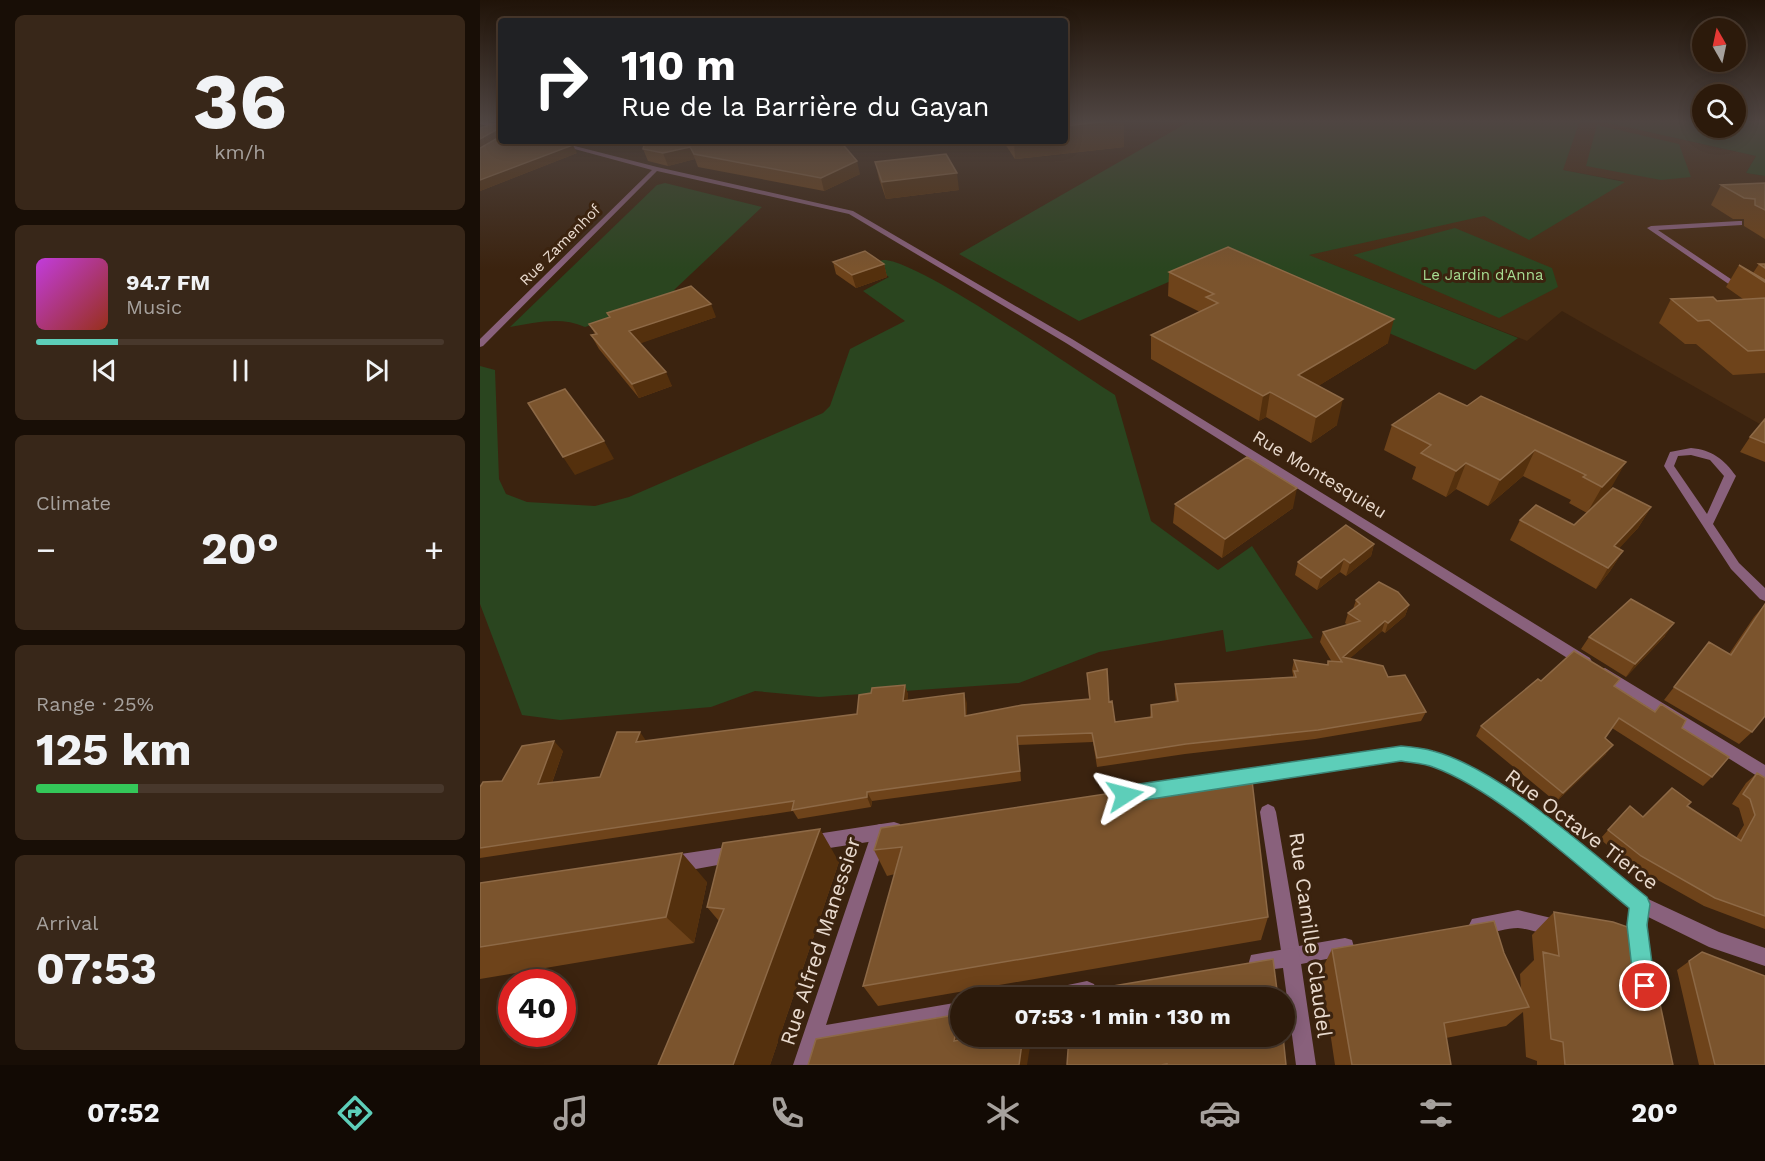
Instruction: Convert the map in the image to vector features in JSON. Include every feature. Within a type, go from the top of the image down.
[{"type":"street","name":"Rue Zamenhof","points":[[480,344],[655,170]]},
{"type":"street","name":"Rue Montesquieu","points":[[659,170],[851,212],[1070,341],[1765,774]]},
{"type":"street","points":[[1739,223],[1651,228],[1765,306]]},
{"type":"street","points":[[1708,524],[1730,476],[1722,462],[1704,453],[1686,451],[1674,454],[1670,466],[1688,497],[1735,566],[1765,596]]},
{"type":"street","name":"Rue Octave Tierce","points":[[1225,780],[1401,754],[1432,758],[1468,774],[1513,803],[1640,904],[1716,940],[1765,957]]},
{"type":"street","name":"Rue Camille Claudel","points":[[1268,812],[1306,1065]]},
{"type":"street","points":[[796,845],[915,827]]},
{"type":"street","name":"Rue Alfred Manessier","points":[[803,1065],[880,832]]},
{"type":"street","points":[[656,866],[750,852]]},
{"type":"street","points":[[1640,904],[1637,925],[1640,966]]},
{"type":"street","points":[[1462,928],[1518,919],[1573,930]]},
{"type":"street","points":[[1617,939],[1639,944]]},
{"type":"street","points":[[1244,964],[1359,945]]},
{"type":"street","points":[[812,1037],[950,1014]]},
{"type":"shaded area","points":[[1562,170],[1748,170],[1746,173],[1765,176],[1765,427],[1562,311],[1527,341],[1308,255],[1624,181]]},
{"type":"green space","points":[[1106,170],[1563,170],[1625,182],[1529,240],[1484,216],[1309,255],[1518,338],[1475,370],[1219,260],[1079,321],[959,254]]},
{"type":"green space","points":[[1606,170],[1688,170],[1691,177],[1661,180]]},
{"type":"green space","points":[[1748,170],[1765,170],[1765,176],[1746,173]]},
{"type":"green space","points":[[665,183],[762,207],[674,290],[685,296],[585,327],[557,321],[510,327],[657,185]]},
{"type":"green space","name":"Le Jardin d'Anna","points":[[1455,228],[1552,268],[1558,287],[1499,318],[1353,255]]},
{"type":"green space","points":[[883,260],[901,264],[961,296],[1115,395],[1151,521],[1218,570],[1252,546],[1313,638],[1226,652],[1223,630],[1099,652],[1019,683],[819,697],[755,691],[711,707],[560,720],[522,715],[480,604],[480,366],[495,370],[499,479],[506,494],[527,502],[595,506],[629,497],[823,413],[830,406],[850,349],[905,321],[863,291],[889,277],[870,264]]},
{"type":"building","points":[[480,170],[507,170],[480,180]]},
{"type":"building","points":[[777,170],[839,170],[821,178]]},
{"type":"building","points":[[878,170],[955,170],[957,173],[882,182]]},
{"type":"building","points":[[1765,183],[1765,210],[1755,205],[1755,199],[1744,198],[1721,185]]},
{"type":"building","points":[[1228,247],[1394,319],[1298,375],[1343,399],[1316,417],[1270,392],[1263,396],[1151,335],[1218,303],[1206,297],[1214,294],[1169,272]]},
{"type":"building","points":[[865,251],[884,264],[852,275],[833,262]]},
{"type":"building","points":[[1739,265],[1765,280],[1765,282]]},
{"type":"building","points":[[691,286],[711,304],[629,331],[666,372],[632,384],[591,335],[597,334],[589,324],[610,317],[607,313]]},
{"type":"building","points":[[1713,297],[1717,301],[1765,298],[1765,350],[1748,351],[1709,320],[1698,321],[1671,299]]},
{"type":"building","points":[[565,389],[604,441],[563,457],[528,403]]},
{"type":"building","points":[[1439,393],[1467,406],[1481,396],[1626,462],[1602,487],[1583,477],[1586,475],[1535,450],[1500,480],[1466,463],[1456,471],[1421,453],[1431,445],[1392,425]]},
{"type":"building","points":[[1765,419],[1765,443],[1750,437]]},
{"type":"building","points":[[1247,457],[1297,488],[1225,539],[1175,504]]},
{"type":"building","points":[[1613,488],[1651,507],[1614,546],[1623,551],[1608,568],[1520,520],[1536,505],[1574,525]]},
{"type":"building","points":[[1346,525],[1374,544],[1350,563],[1344,559],[1321,578],[1298,562]]},
{"type":"building","points":[[1379,582],[1398,592],[1409,605],[1388,623],[1385,621],[1343,657],[1383,666],[1388,677],[1405,675],[1426,712],[1318,730],[1186,744],[1097,758],[1092,733],[1017,736],[1020,771],[867,792],[867,797],[792,810],[794,801],[480,848],[480,787],[483,782],[502,781],[522,746],[554,741],[538,784],[600,777],[617,732],[640,732],[636,742],[857,714],[859,695],[871,693],[872,688],[905,685],[903,701],[964,693],[965,716],[1022,705],[1090,699],[1087,673],[1107,669],[1109,702],[1112,701],[1115,722],[1152,717],[1151,705],[1178,701],[1175,684],[1296,677],[1294,671],[1298,671],[1294,660],[1328,665],[1328,661],[1342,662],[1323,632],[1360,621],[1348,613],[1360,604],[1356,600]]},
{"type":"building","points":[[1631,599],[1674,623],[1635,664],[1589,637]]},
{"type":"building","points":[[1765,604],[1765,716],[1752,732],[1674,687],[1709,642],[1731,655]]},
{"type":"building","points":[[1574,651],[1620,679],[1614,686],[1655,712],[1661,704],[1686,720],[1682,728],[1729,757],[1712,777],[1619,718],[1605,738],[1613,745],[1563,793],[1481,726],[1538,679],[1541,681]]},
{"type":"building","points":[[1251,772],[1268,917],[863,986],[902,847],[874,850],[881,828]]},
{"type":"building","points":[[1757,773],[1765,778],[1765,916],[1715,898],[1641,856],[1608,830],[1630,806],[1643,817],[1672,788],[1691,802],[1687,806],[1741,841],[1755,815],[1750,799],[1743,794]]},
{"type":"building","points":[[820,829],[733,1065],[658,1065],[724,909],[707,907],[723,843]]},
{"type":"building","points":[[682,853],[666,917],[480,947],[480,883]]},
{"type":"building","points":[[1554,912],[1613,922],[1645,933],[1673,1065],[1565,1065],[1563,1042],[1551,1039],[1543,952],[1559,956]]},
{"type":"building","points":[[1494,921],[1504,953],[1529,1007],[1444,1023],[1451,1065],[1352,1065],[1332,949]]},
{"type":"building","points":[[1702,952],[1765,976],[1765,1065],[1715,1065],[1689,961]]},
{"type":"building","points":[[1273,959],[1277,987],[1107,987]]},
{"type":"building","points":[[950,1016],[950,1047],[1021,1047],[1019,1065],[808,1065],[816,1039]]},
{"type":"building","points":[[1068,1047],[1284,1047],[1286,1065],[1167,1064],[1067,1065]]},
{"type":"route","points":[[1125,795],[1401,754],[1432,758],[1468,774],[1513,803],[1640,904],[1637,925],[1640,966],[1645,986]]}]
